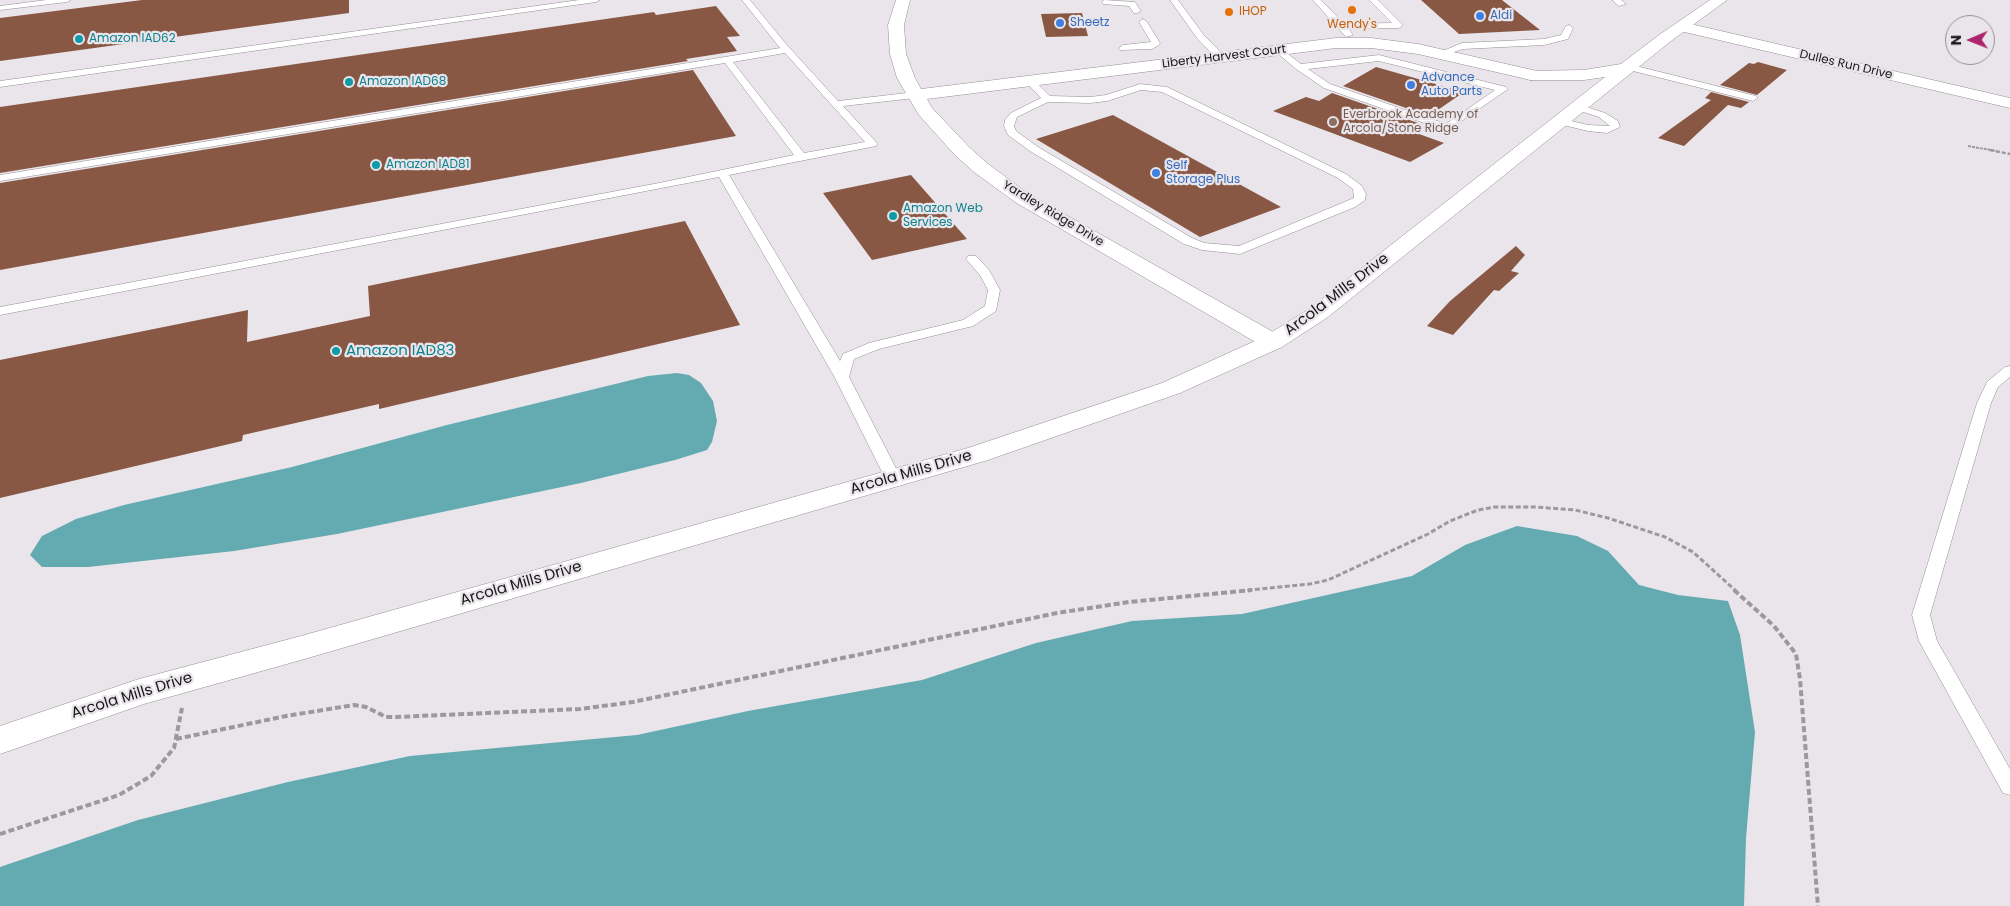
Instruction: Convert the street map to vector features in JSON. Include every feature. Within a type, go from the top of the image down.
[{"type":"street","name":"Yardley Ridge Drive","points":[[903,0],[896,25],[898,54],[906,78],[925,111],[975,162],[1007,188],[1046,212],[1273,342]]},
{"type":"street","name":"Arcola Mills Drive","points":[[0,740],[139,692],[978,454],[1107,412],[1171,388],[1273,342],[1320,312],[1563,107],[1627,68],[1720,0]]},
{"type":"street","name":"Dulles Run Drive","points":[[1682,27],[2010,103]]},
{"type":"street","name":"Liberty Harvest Court","points":[[915,95],[1279,50],[1354,43],[1390,45],[1442,54],[1531,75]]},
{"type":"street","points":[[1531,75],[1584,75],[1627,68]]},
{"type":"street","points":[[1531,75],[1549,86],[1563,107]]},
{"type":"lane","points":[[0,8],[67,0]]},
{"type":"lane","points":[[0,84],[596,0]]},
{"type":"lane","points":[[0,311],[872,144],[787,50],[746,0]]},
{"type":"lane","points":[[1174,0],[1200,36],[1220,57]]},
{"type":"lane","points":[[1318,0],[1343,27],[1354,43]]},
{"type":"lane","points":[[1327,0],[1339,15],[1343,27]]},
{"type":"lane","points":[[1362,0],[1388,25]]},
{"type":"lane","points":[[1343,27],[1399,24],[1373,0]]},
{"type":"lane","points":[[1106,2],[1127,2],[1132,4],[1137,11]]},
{"type":"lane","points":[[1123,48],[1152,46],[1156,43],[1143,22]]},
{"type":"lane","points":[[1442,54],[1462,46],[1544,42],[1565,37],[1569,28]]},
{"type":"lane","points":[[0,178],[787,50]]},
{"type":"lane","points":[[1279,50],[1299,67],[1318,81],[1336,90],[1447,128],[1503,89],[1379,58],[1299,67]]},
{"type":"lane","points":[[727,60],[801,157]]},
{"type":"lane","points":[[1627,68],[1754,98]]},
{"type":"lane","points":[[1030,81],[1045,95],[1046,99]]},
{"type":"lane","points":[[1140,87],[1164,89],[1342,176],[1358,188],[1359,200],[1351,206],[1240,250],[1202,246],[1188,241],[1162,226],[1034,149],[1012,133],[1009,126],[1010,120],[1014,115],[1046,99],[1090,100],[1106,98],[1140,87]]},
{"type":"lane","points":[[836,104],[915,95]]},
{"type":"lane","points":[[722,173],[842,377],[893,478]]},
{"type":"lane","points":[[842,377],[848,357],[874,346],[968,323],[991,308],[994,290],[985,273],[972,259]]},
{"type":"lane","points":[[2010,370],[1992,384],[1984,403],[1921,615],[1928,642],[2010,787]]},
{"type":"path","points":[[1968,146],[2010,154]]},
{"type":"path","points":[[176,739],[286,716],[354,705],[366,707],[386,717],[396,717],[580,709],[634,702],[1057,613],[1121,603],[1310,584],[1328,580],[1428,534],[1450,521],[1478,510],[1495,507],[1536,506],[1575,510],[1633,526],[1666,537],[1693,552],[1774,626],[1796,654],[1800,679],[1818,906]]},
{"type":"path","points":[[0,834],[119,795],[151,776],[174,748],[189,678]]},
{"type":"water","points":[[677,373],[689,375],[701,383],[713,401],[717,421],[712,442],[707,450],[675,460],[581,483],[337,534],[234,551],[88,567],[42,567],[30,555],[42,536],[76,519],[124,505],[292,467],[447,425],[648,376]]},
{"type":"water","points":[[1517,526],[1577,536],[1608,551],[1639,585],[1678,595],[1728,601],[1740,635],[1755,732],[1746,838],[1744,906],[0,906],[0,867],[138,820],[288,782],[410,756],[637,735],[748,711],[922,680],[1036,643],[1132,621],[1242,614],[1412,576],[1465,545]]},
{"type":"building","name":"Amazon IAD62","points":[[142,0],[349,0],[349,13],[0,61],[0,18]]},
{"type":"building","name":"Aldi","points":[[1421,0],[1502,0],[1540,30],[1459,34]]},
{"type":"building","name":"Amazon IAD68","points":[[716,6],[740,36],[727,37],[737,51],[686,59],[688,61],[0,173],[0,107],[654,12],[656,15]]},
{"type":"building","name":"Sheetz","points":[[1082,13],[1088,36],[1046,37],[1041,14]]},
{"type":"building","points":[[1758,62],[1787,70],[1757,95],[1720,85],[1749,63],[1754,64]]},
{"type":"building","points":[[1376,67],[1464,92],[1429,116],[1343,86]]},
{"type":"building","name":"Amazon IAD81","points":[[693,70],[736,136],[0,270],[0,183]]},
{"type":"building","points":[[1711,92],[1749,102],[1741,108],[1728,105],[1684,146],[1658,138],[1711,100],[1705,98]]},
{"type":"building","name":"Everbrook Academy of Arcola/Stone Ridge","points":[[1332,93],[1418,123],[1408,130],[1444,143],[1410,162],[1273,111],[1306,97],[1319,101]]},
{"type":"building","name":"Self Storage Plus","points":[[1113,115],[1281,207],[1200,237],[1036,139]]},
{"type":"building","name":"Amazon Web Services","points":[[911,175],[967,239],[872,260],[823,193]]},
{"type":"building","name":"Amazon IAD83","points":[[685,221],[740,325],[379,409],[379,404],[243,435],[242,441],[0,498],[0,360],[248,310],[247,342],[370,316],[368,286]]},
{"type":"building","points":[[1516,246],[1525,255],[1511,271],[1519,273],[1499,291],[1494,290],[1453,335],[1427,326],[1450,301]]},
{"type":"place","name":"Wendy's","points":[[1352,10]]},
{"type":"place","name":"IHOP","points":[[1229,12]]},
{"type":"place","name":"Aldi","points":[[1480,16]]},
{"type":"place","name":"Sheetz","points":[[1060,23]]},
{"type":"place","name":"Amazon IAD62","points":[[79,39]]},
{"type":"place","name":"Amazon IAD68","points":[[349,82]]},
{"type":"place","name":"Advance Auto Parts","points":[[1411,85]]},
{"type":"place","name":"Everbrook Academy of Arcola/Stone Ridge","points":[[1333,122]]},
{"type":"place","name":"Amazon IAD81","points":[[376,165]]},
{"type":"place","name":"Self Storage Plus","points":[[1156,173]]},
{"type":"place","name":"Amazon Web Services","points":[[893,216]]},
{"type":"place","name":"Amazon IAD83","points":[[336,351]]}]
